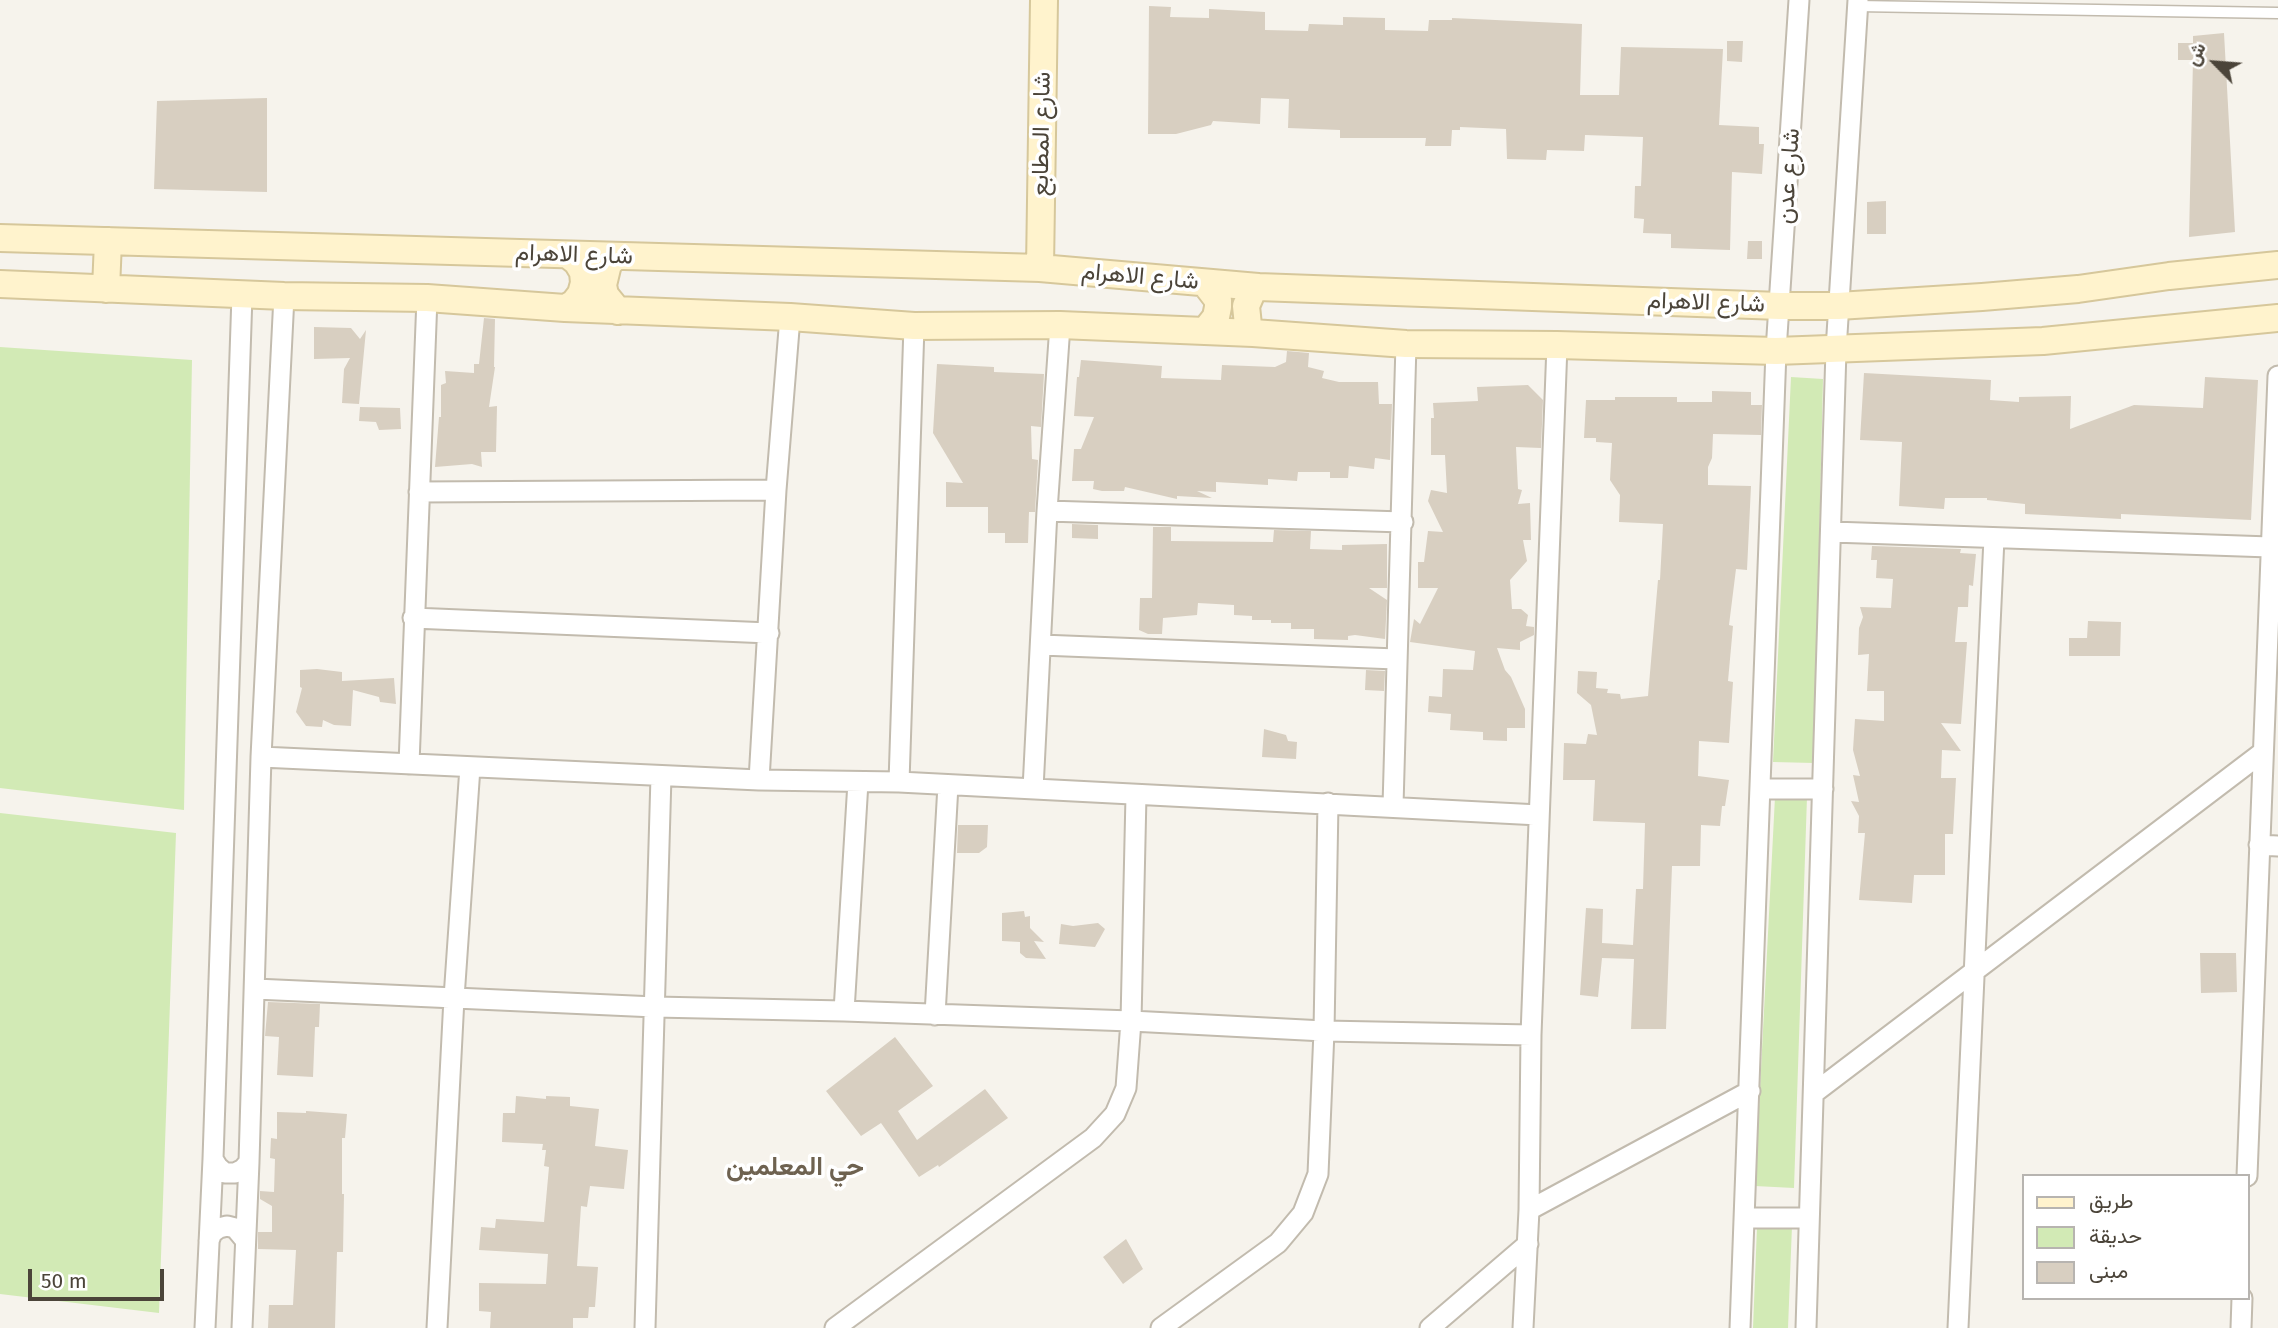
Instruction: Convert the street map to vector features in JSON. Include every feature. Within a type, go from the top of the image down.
[{"type":"main road","name":"شارع المطابع","points":[[1040,268],[1044,0]]},
{"type":"main road","name":"شارع الاهرام","points":[[0,238],[1040,268],[1258,287],[1780,306],[1838,306],[2078,289],[2278,265]]},
{"type":"main road","points":[[106,289],[108,241]]},
{"type":"main road","points":[[565,308],[574,303],[581,294],[584,283],[583,272],[577,262],[568,255]]},
{"type":"main road","points":[[616,256],[604,274],[603,285],[605,295],[618,311]]},
{"type":"main road","points":[[1205,283],[1218,300],[1218,307],[1216,317],[1205,331]]},
{"type":"main road","name":"شارع الاهرام","points":[[0,284],[242,295],[427,298],[914,326],[1060,326],[1253,333],[1406,344],[1776,351],[2043,341],[2278,318]]},
{"type":"main road","points":[[1253,333],[1248,324],[1246,306],[1252,292],[1258,287]]},
{"type":"street","name":"شارع عدن","points":[[1740,1328],[1762,789],[1776,351],[1799,0]]},
{"type":"street","points":[[1806,1328],[1836,350],[1858,3]]},
{"type":"street","points":[[205,1328],[214,1159],[242,295]]},
{"type":"street","points":[[242,1328],[261,757],[284,296]]},
{"type":"street","points":[[409,764],[427,298]]},
{"type":"street","points":[[759,780],[776,490],[790,317]]},
{"type":"street","points":[[899,782],[914,326]]},
{"type":"street","points":[[1033,789],[1047,511],[1060,326]]},
{"type":"street","points":[[1393,806],[1406,344]]},
{"type":"street","points":[[1523,1328],[1529,1210],[1531,1035],[1557,345]]},
{"type":"street","points":[[2247,1174],[2269,846],[2263,752],[2278,376]]},
{"type":"street","points":[[419,492],[776,490]]},
{"type":"street","points":[[1047,511],[1403,522]]},
{"type":"street","points":[[1832,532],[2270,547]]},
{"type":"street","points":[[1958,1328],[1994,538]]},
{"type":"street","points":[[413,618],[769,633]]},
{"type":"street","points":[[1041,645],[1396,659]]},
{"type":"street","points":[[1814,1093],[2263,752]]},
{"type":"street","points":[[261,757],[759,780],[899,782],[1539,815]]},
{"type":"street","points":[[437,1328],[454,998],[470,767]]},
{"type":"street","points":[[645,1328],[661,776]]},
{"type":"street","points":[[844,1011],[858,782]]},
{"type":"street","points":[[936,1015],[948,785]]},
{"type":"street","points":[[1762,789],[1823,789]]},
{"type":"street","points":[[835,1328],[1093,1138],[1115,1114],[1126,1088],[1131,1021],[1136,795]]},
{"type":"street","points":[[1161,1328],[1279,1243],[1303,1213],[1318,1174],[1324,1031],[1328,803]]},
{"type":"street","points":[[255,989],[655,1007],[1131,1021],[1324,1031],[1531,1035]]},
{"type":"street","points":[[1529,1210],[1750,1091]]},
{"type":"street","points":[[214,1159],[218,1167],[225,1172],[235,1173],[243,1169],[249,1161]]},
{"type":"street","points":[[1745,1217],[1810,1218]]},
{"type":"street","points":[[209,1241],[212,1233],[227,1226],[235,1228],[246,1240]]},
{"type":"street","points":[[1430,1328],[1528,1244]]},
{"type":"street","points":[[2241,1328],[2242,1300]]},
{"type":"lane","points":[[1858,3],[2278,13]]},
{"type":"green space","points":[[0,347],[192,360],[184,810],[0,788]]},
{"type":"green space","points":[[1791,377],[1823,379],[1814,763],[1773,762]]},
{"type":"green space","points":[[1775,797],[1807,797],[1794,1188],[1755,1186]]},
{"type":"green space","points":[[0,813],[176,833],[159,1313],[0,1294]]},
{"type":"green space","points":[[1792,1226],[1788,1328],[1753,1328],[1757,1227]]},
{"type":"building","points":[[1149,6],[1171,7],[1170,17],[1209,18],[1209,9],[1265,12],[1265,30],[1308,31],[1309,24],[1343,25],[1343,17],[1385,18],[1385,30],[1428,31],[1429,20],[1452,18],[1582,24],[1580,95],[1619,95],[1621,47],[1723,49],[1719,125],[1759,127],[1759,144],[1764,144],[1762,174],[1732,172],[1730,250],[1671,248],[1671,234],[1643,233],[1644,219],[1634,218],[1635,186],[1641,186],[1643,137],[1585,135],[1584,151],[1547,150],[1546,160],[1507,159],[1506,129],[1460,127],[1460,130],[1452,130],[1451,146],[1425,146],[1426,138],[1340,138],[1340,130],[1288,128],[1289,99],[1261,98],[1260,124],[1213,121],[1211,125],[1176,134],[1148,134]]},
{"type":"building","points":[[2224,33],[2235,232],[2189,237],[2193,60],[2178,60],[2178,43],[2193,43],[2193,36]]},
{"type":"building","points":[[1727,41],[1743,41],[1742,62],[1727,61]]},
{"type":"building","points":[[267,98],[267,192],[154,189],[157,101]]},
{"type":"building","points":[[1886,201],[1886,234],[1867,234],[1867,202]]},
{"type":"building","points":[[1748,241],[1762,241],[1762,259],[1747,259]]},
{"type":"building","points":[[484,318],[495,319],[495,367],[489,407],[497,406],[496,452],[481,452],[482,467],[472,464],[435,467],[441,417],[441,385],[446,383],[445,371],[474,373],[474,364],[479,364]]},
{"type":"building","points":[[314,327],[351,328],[360,339],[366,330],[359,404],[342,403],[344,369],[350,358],[314,359]]},
{"type":"building","points":[[1287,351],[1309,353],[1308,367],[1324,371],[1322,378],[1339,382],[1378,382],[1379,404],[1392,404],[1390,460],[1375,458],[1374,469],[1349,466],[1348,478],[1330,478],[1330,472],[1298,472],[1297,481],[1268,479],[1268,485],[1216,482],[1216,492],[1197,491],[1212,498],[1177,496],[1177,499],[1125,487],[1124,491],[1102,491],[1093,489],[1094,481],[1072,481],[1074,449],[1081,449],[1094,417],[1074,416],[1081,360],[1162,366],[1161,378],[1221,380],[1222,365],[1275,367],[1286,362]]},
{"type":"building","points":[[937,364],[994,367],[994,372],[1044,374],[1041,427],[1031,426],[1032,459],[1038,460],[1035,512],[1029,512],[1028,543],[1005,543],[1005,533],[988,533],[988,507],[946,507],[946,482],[963,483],[933,433]]},
{"type":"building","points":[[1864,373],[1991,380],[1990,400],[2019,402],[2019,397],[2071,396],[2070,429],[2134,405],[2203,408],[2205,377],[2258,380],[2251,520],[2121,514],[2121,519],[2025,514],[2025,504],[1987,498],[1945,498],[1944,509],[1899,506],[1902,442],[1860,440]]},
{"type":"building","points":[[1528,385],[1543,400],[1541,448],[1516,447],[1518,489],[1522,490],[1518,504],[1530,503],[1531,540],[1523,540],[1527,561],[1510,580],[1512,609],[1521,609],[1528,615],[1526,626],[1534,627],[1534,635],[1520,642],[1520,650],[1497,648],[1525,709],[1525,728],[1507,728],[1507,741],[1483,740],[1483,732],[1450,730],[1451,714],[1428,712],[1429,696],[1442,697],[1443,669],[1473,670],[1475,651],[1410,642],[1414,619],[1420,624],[1438,588],[1418,588],[1418,562],[1424,562],[1428,531],[1443,532],[1428,501],[1431,490],[1447,493],[1445,455],[1431,455],[1431,418],[1434,418],[1433,403],[1478,401],[1477,387]]},
{"type":"building","points":[[1712,391],[1751,392],[1751,405],[1762,405],[1761,435],[1713,434],[1712,458],[1708,467],[1708,485],[1751,486],[1747,570],[1736,569],[1729,625],[1733,626],[1728,681],[1733,682],[1729,743],[1699,741],[1698,776],[1729,780],[1720,826],[1701,825],[1700,866],[1672,866],[1666,1029],[1631,1029],[1634,959],[1602,958],[1598,997],[1580,995],[1586,908],[1603,909],[1602,943],[1633,945],[1636,889],[1643,889],[1645,823],[1593,821],[1595,780],[1563,780],[1564,743],[1586,744],[1588,734],[1597,735],[1591,705],[1577,693],[1578,671],[1597,672],[1596,688],[1608,689],[1607,693],[1620,694],[1621,699],[1648,696],[1663,524],[1619,522],[1620,495],[1610,480],[1612,443],[1596,442],[1596,438],[1584,438],[1586,400],[1677,397],[1677,402],[1712,402]]},
{"type":"building","points":[[360,407],[400,408],[401,429],[379,430],[376,422],[359,421]]},
{"type":"building","points":[[1072,524],[1098,525],[1098,539],[1072,538]]},
{"type":"building","points":[[1153,527],[1171,527],[1171,541],[1273,542],[1274,530],[1311,531],[1310,549],[1342,550],[1342,545],[1387,544],[1387,588],[1369,588],[1387,600],[1385,639],[1355,635],[1348,636],[1348,640],[1314,639],[1314,629],[1291,629],[1291,623],[1271,623],[1271,620],[1252,620],[1252,616],[1234,615],[1234,605],[1198,603],[1197,615],[1163,618],[1162,634],[1148,634],[1139,630],[1140,598],[1152,598]]},
{"type":"building","points":[[1872,546],[1961,549],[1960,553],[1976,554],[1973,586],[1969,585],[1968,607],[1958,607],[1955,642],[1967,642],[1961,724],[1941,723],[1961,751],[1942,750],[1941,778],[1956,778],[1953,834],[1945,834],[1945,875],[1914,875],[1912,903],[1859,900],[1865,833],[1858,833],[1859,816],[1851,801],[1859,802],[1853,775],[1860,776],[1853,750],[1855,719],[1884,721],[1884,691],[1867,691],[1869,654],[1858,655],[1859,628],[1863,617],[1860,607],[1891,608],[1893,579],[1876,578],[1877,560],[1871,560]]},
{"type":"building","points":[[2088,621],[2121,622],[2120,656],[2069,656],[2069,638],[2087,638]]},
{"type":"building","points":[[300,670],[342,672],[342,681],[394,678],[396,704],[380,702],[379,697],[353,690],[351,726],[334,725],[323,720],[322,727],[306,726],[296,712],[302,688]]},
{"type":"building","points":[[1366,670],[1385,671],[1384,691],[1365,690]]},
{"type":"building","points":[[1264,729],[1286,735],[1288,741],[1297,742],[1296,759],[1262,757]]},
{"type":"building","points":[[958,825],[988,825],[987,847],[979,853],[957,853]]},
{"type":"building","points":[[1024,911],[1025,917],[1030,916],[1030,928],[1044,942],[1034,941],[1046,959],[1026,958],[1020,953],[1020,942],[1002,941],[1002,913]]},
{"type":"building","points":[[1098,923],[1105,929],[1095,947],[1059,944],[1061,924],[1073,926]]},
{"type":"building","points":[[2200,953],[2236,953],[2237,992],[2201,993]]},
{"type":"building","points":[[268,1002],[320,1004],[319,1027],[315,1027],[313,1077],[277,1075],[279,1037],[265,1036]]},
{"type":"building","points":[[895,1037],[933,1086],[898,1111],[917,1140],[985,1089],[1008,1118],[939,1167],[938,1165],[919,1177],[881,1123],[861,1136],[826,1091]]},
{"type":"building","points":[[516,1096],[546,1099],[546,1096],[570,1097],[570,1106],[599,1109],[595,1146],[628,1150],[624,1189],[590,1186],[587,1207],[581,1206],[577,1266],[598,1267],[595,1307],[589,1307],[588,1318],[573,1318],[573,1328],[490,1328],[491,1312],[479,1311],[479,1283],[546,1284],[548,1254],[479,1250],[481,1227],[495,1228],[496,1219],[544,1222],[549,1167],[544,1166],[546,1150],[542,1150],[543,1144],[502,1142],[503,1113],[515,1113]]},
{"type":"building","points":[[277,1112],[347,1114],[345,1138],[342,1138],[343,1252],[337,1252],[335,1328],[268,1328],[269,1305],[293,1305],[296,1250],[258,1249],[258,1232],[272,1232],[272,1206],[260,1199],[260,1191],[274,1192],[275,1159],[270,1158],[271,1138],[277,1139]]},
{"type":"building","points":[[1126,1239],[1143,1269],[1123,1284],[1103,1257]]},
{"type":"district","name":"حي المعلمین","points":[[795,1168]]}]
